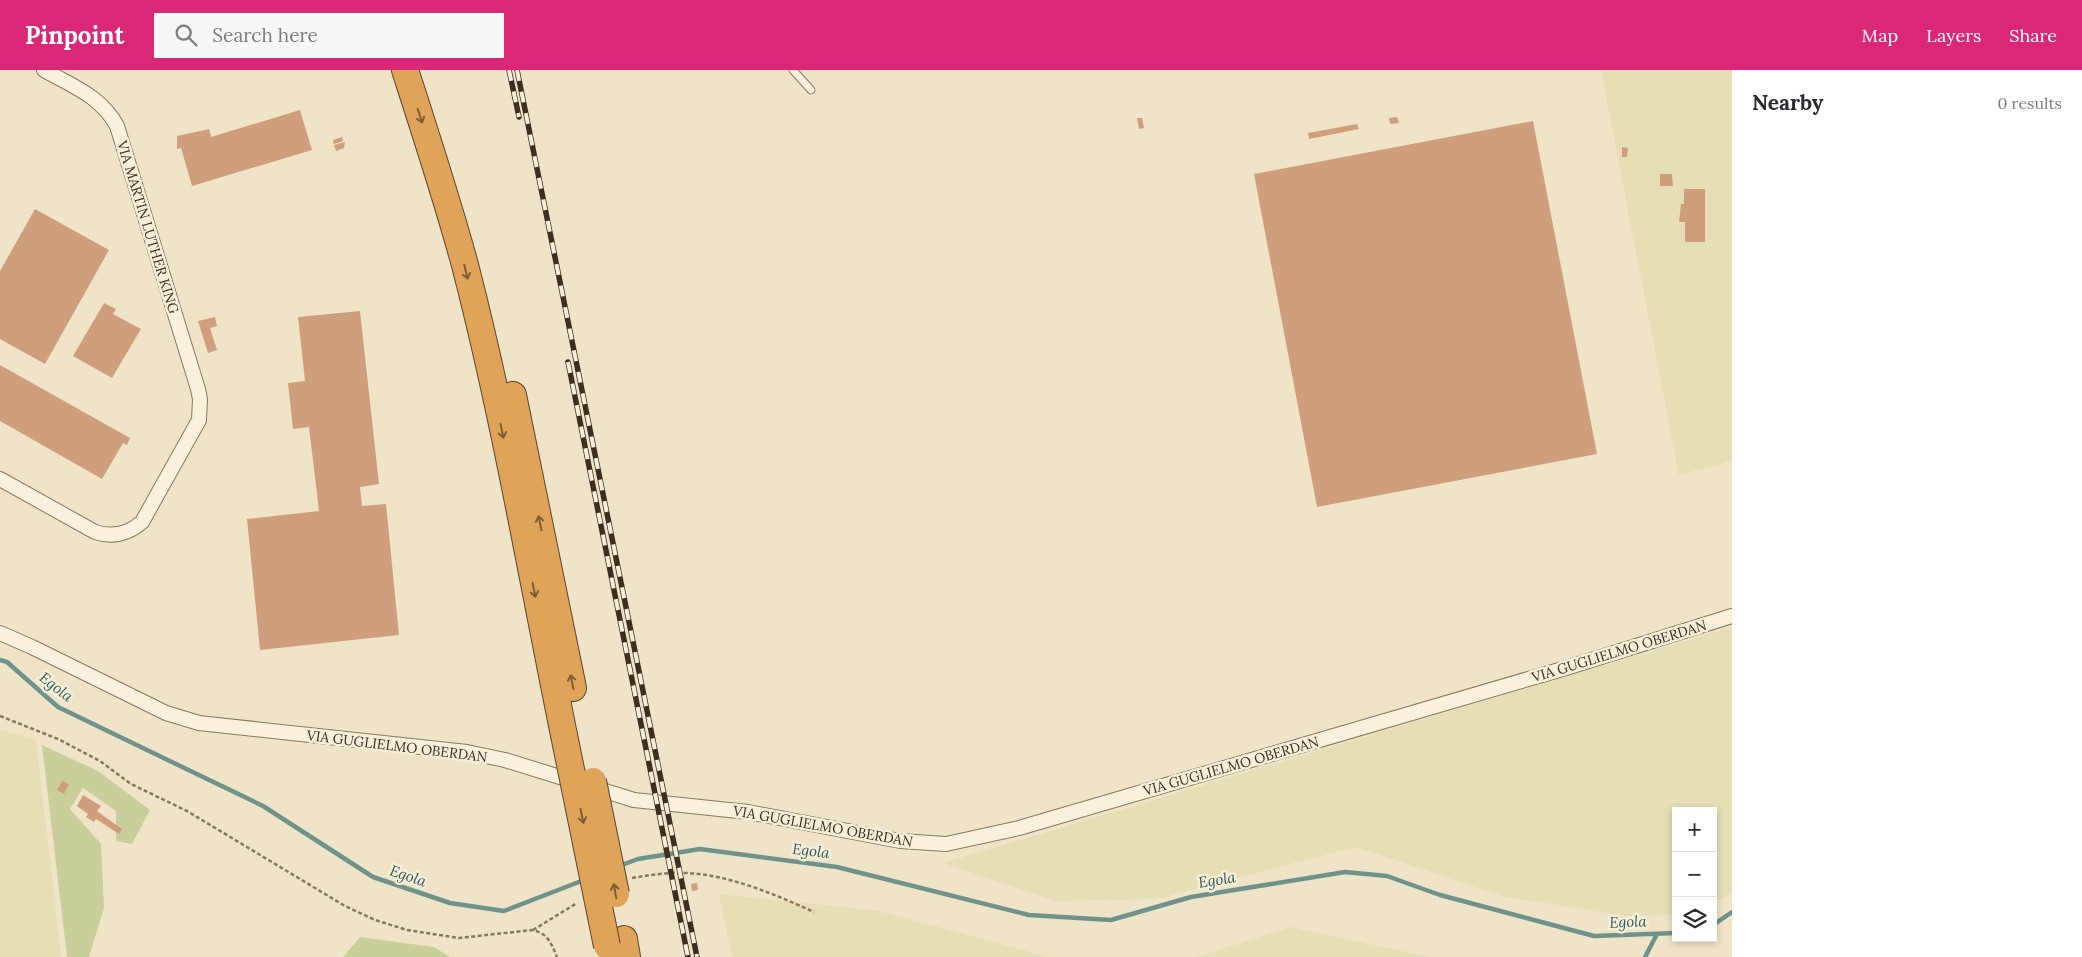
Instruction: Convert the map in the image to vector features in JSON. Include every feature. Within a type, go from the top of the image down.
[{"type":"highway","points":[[405,70],[433,156],[464,265],[488,361],[573,732]]},
{"type":"highway","points":[[424,70],[479,251],[502,342],[573,732],[617,950]]},
{"type":"street","name":"VIA MARTIN LUTHER KING","points":[[0,479],[95,532],[106,536],[120,535],[134,529],[142,522],[199,420],[200,399],[198,389],[117,126],[109,110],[101,103],[44,70]]},
{"type":"street","name":"VIA GUGLIELMO OBERDAN","points":[[0,633],[166,713],[199,723],[467,752],[504,760],[634,800],[748,812],[900,841],[946,844],[1019,828],[1557,670],[1732,616]]},
{"type":"lane","points":[[793,70],[811,90]]},
{"type":"path","points":[[0,716],[58,739],[100,761],[131,784],[187,811],[346,906],[375,920],[407,930],[459,938],[532,930],[542,932],[550,940],[557,957]]},
{"type":"path","points":[[631,878],[686,872],[748,885],[814,912]]},
{"type":"path","points":[[532,930],[582,900]]},
{"type":"shaded area","points":[[1601,70],[1732,70],[1732,461],[1679,475]]},
{"type":"shaded area","points":[[1732,627],[1732,893],[1717,902],[1717,807],[1672,807],[1672,915],[1625,916],[1502,896],[1356,847],[1156,899],[1056,901],[943,863]]},
{"type":"shaded area","points":[[0,730],[36,739],[61,957],[0,957]]},
{"type":"shaded area","points":[[719,894],[879,911],[1048,957],[732,957]]},
{"type":"shaded area","points":[[1290,927],[1429,957],[1197,957]]},
{"type":"green space","points":[[42,745],[98,771],[150,810],[132,844],[116,841],[116,811],[83,788],[70,809],[101,844],[104,908],[89,957],[67,957]]},
{"type":"green space","points":[[360,937],[434,947],[450,957],[343,957]]},
{"type":"building","points":[[300,110],[312,150],[192,186],[181,148],[177,149],[177,136],[209,129],[211,137]]},
{"type":"building","points":[[1397,117],[1399,123],[1390,124],[1389,118]]},
{"type":"building","points":[[1137,118],[1142,118],[1144,128],[1139,129]]},
{"type":"building","points":[[1533,121],[1597,454],[1317,507],[1254,174]]},
{"type":"building","points":[[1357,124],[1359,129],[1309,139],[1308,133]]},
{"type":"building","points":[[342,137],[343,141],[334,144],[333,140]]},
{"type":"building","points":[[345,142],[344,148],[336,151],[334,145]]},
{"type":"building","points":[[1622,147],[1628,148],[1627,157],[1622,157]]},
{"type":"building","points":[[1660,174],[1672,174],[1673,186],[1660,186]]},
{"type":"building","points":[[1684,189],[1705,189],[1705,242],[1685,242],[1685,222],[1679,222],[1681,204],[1684,204]]},
{"type":"building","points":[[35,209],[109,250],[45,364],[0,339],[0,271]]},
{"type":"building","points":[[104,303],[116,309],[113,314],[141,329],[112,378],[73,356]]},
{"type":"building","points":[[360,311],[379,484],[360,487],[362,506],[386,504],[399,635],[260,650],[247,519],[319,511],[309,427],[293,429],[288,383],[305,381],[298,317]]},
{"type":"building","points":[[215,317],[217,326],[210,328],[217,350],[208,353],[198,321]]},
{"type":"building","points":[[0,365],[130,438],[127,445],[123,443],[102,479],[0,421]]},
{"type":"building","points":[[62,781],[69,784],[64,794],[57,790]]},
{"type":"building","points":[[83,795],[101,806],[97,811],[122,829],[119,834],[96,819],[94,822],[86,817],[88,814],[77,806]]},
{"type":"building","points":[[697,883],[698,890],[692,891],[691,884]]},
{"type":"waterway","name":"Egola","points":[[0,660],[7,662],[58,707],[263,806],[373,877],[450,903],[504,911],[584,880]]},
{"type":"waterway","name":"Egola","points":[[619,866],[638,859],[700,849],[837,867],[1029,915],[1111,920],[1191,897],[1345,872],[1387,876],[1440,895],[1594,936],[1672,933]]},
{"type":"waterway","name":"Egola","points":[[1717,922],[1732,912]]},
{"type":"waterway","points":[[1645,957],[1657,934]]},
{"type":"railway","points":[[509,70],[519,117]]},
{"type":"railway","points":[[517,70],[697,957]]},
{"type":"railway","points":[[568,362],[688,957]]}]
